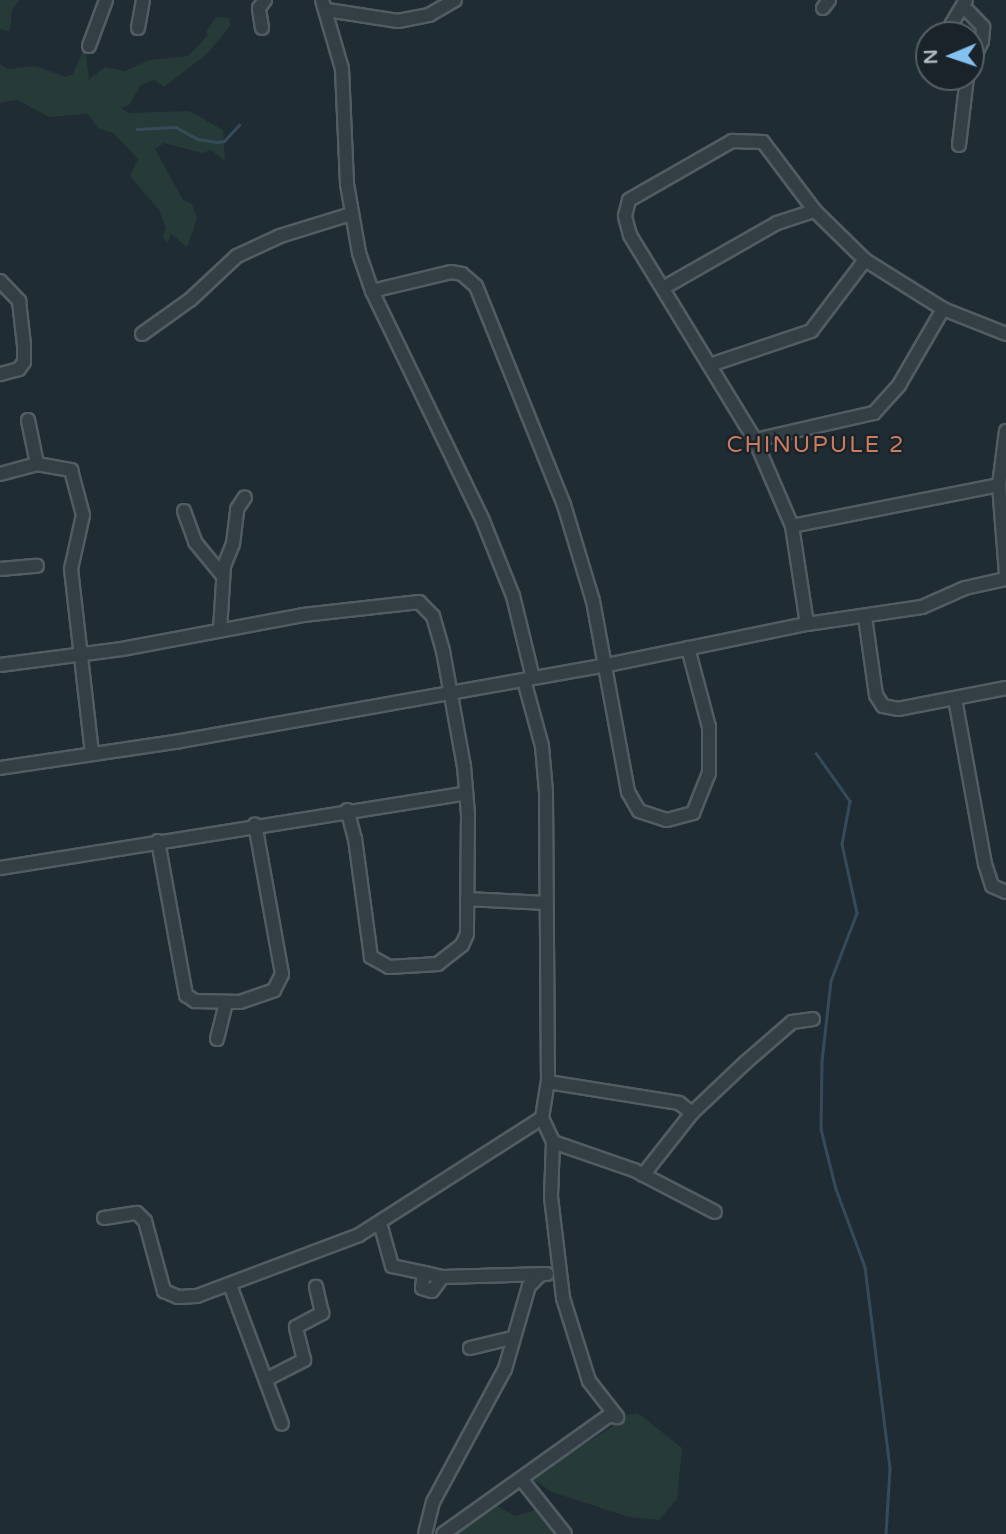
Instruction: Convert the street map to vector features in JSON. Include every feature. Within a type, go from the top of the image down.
[{"type":"street","points":[[89,46],[106,0]]},
{"type":"street","points":[[138,28],[143,0]]},
{"type":"street","points":[[262,28],[259,8],[265,0]]},
{"type":"street","points":[[443,1534],[610,1415],[617,1417],[589,1381],[558,1274],[551,1197],[553,1142],[542,1118],[548,1082],[543,757],[513,596],[483,521],[372,291],[351,214],[344,79],[325,5],[398,21],[429,15],[455,0]]},
{"type":"street","points":[[954,21],[965,4],[978,21]]},
{"type":"street","points":[[959,145],[965,91]]},
{"type":"street","points":[[807,624],[792,526],[755,440],[630,235],[625,207],[635,195],[732,141],[751,139],[770,148],[815,211],[865,260],[943,309],[1006,334]]},
{"type":"street","points":[[663,288],[760,232],[815,211]]},
{"type":"street","points":[[142,334],[191,299],[237,256],[280,236],[351,214]]},
{"type":"street","points":[[710,365],[811,331],[865,260]]},
{"type":"street","points":[[372,291],[451,272],[462,274],[476,286],[564,505],[607,666],[631,802],[647,816],[684,818],[701,799],[711,756],[709,727],[688,648]]},
{"type":"street","points":[[0,281],[19,301],[24,345],[24,362],[19,369],[0,373]]},
{"type":"street","points":[[755,440],[874,413],[899,386],[943,309]]},
{"type":"street","points":[[28,420],[37,464]]},
{"type":"street","points":[[1006,431],[999,485],[1006,573]]},
{"type":"street","points":[[0,474],[37,464],[71,470],[83,515],[71,569],[78,655],[92,753]]},
{"type":"street","points":[[792,526],[999,485]]},
{"type":"street","points":[[220,630],[223,576],[233,544],[237,509],[245,497]]},
{"type":"street","points":[[184,511],[195,542],[223,576]]},
{"type":"street","points":[[0,569],[37,566]]},
{"type":"street","points":[[0,768],[607,666],[807,624],[922,607],[965,588],[1006,579]]},
{"type":"street","points":[[0,665],[419,602],[433,616],[451,692],[466,793],[466,939],[438,964],[389,967],[374,961],[369,952],[359,865],[346,810]]},
{"type":"street","points":[[865,617],[878,701],[898,709],[1006,688]]},
{"type":"street","points":[[955,699],[987,872],[995,891],[1006,892]]},
{"type":"street","points":[[0,868],[255,824],[466,793]]},
{"type":"street","points":[[158,841],[186,995],[195,1001],[226,1002],[263,996],[274,990],[282,974],[255,824]]},
{"type":"street","points":[[467,900],[546,903]]},
{"type":"street","points":[[217,1039],[226,1002]]},
{"type":"street","points":[[643,1175],[691,1113],[792,1022],[813,1019]]},
{"type":"street","points":[[548,1082],[679,1103],[691,1113]]},
{"type":"street","points":[[104,1218],[137,1213],[145,1221],[160,1283],[170,1295],[186,1298],[309,1258],[380,1223],[542,1118]]},
{"type":"street","points":[[553,1142],[643,1175],[715,1212]]},
{"type":"street","points":[[380,1223],[392,1266],[424,1273],[422,1288],[432,1291],[442,1277],[558,1274]]},
{"type":"street","points":[[425,1534],[433,1502],[505,1369],[512,1338],[523,1318],[529,1286],[541,1274]]},
{"type":"street","points":[[230,1285],[282,1424]]},
{"type":"street","points":[[267,1379],[304,1360],[296,1327],[322,1313],[316,1287]]},
{"type":"street","points":[[470,1348],[512,1338]]},
{"type":"street","points":[[522,1480],[565,1534]]},
{"type":"green space","points":[[0,0],[19,0],[12,10],[10,31],[0,29]]},
{"type":"green space","points":[[216,17],[229,18],[231,25],[208,53],[164,87],[154,80],[141,85],[129,105],[121,108],[129,113],[189,111],[223,130],[225,161],[211,150],[202,153],[164,143],[155,149],[183,200],[192,204],[197,219],[187,247],[171,234],[168,243],[162,237],[166,228],[159,210],[130,176],[138,159],[113,133],[98,128],[88,114],[49,117],[17,100],[0,103],[0,64],[7,69],[36,66],[66,77],[73,74],[82,53],[86,53],[89,79],[105,67],[125,71],[149,60],[188,56],[208,35],[206,32]]},
{"type":"green space","points":[[638,1413],[682,1448],[677,1499],[659,1520],[629,1517],[552,1492],[531,1478],[612,1427],[617,1417]]},
{"type":"green space","points":[[490,1502],[515,1516],[539,1509],[562,1534],[454,1534],[453,1526]]},
{"type":"waterway","points":[[137,129],[176,127],[198,139],[217,142],[224,141],[239,125]]},
{"type":"waterway","points":[[816,753],[850,801],[842,844],[857,913],[831,981],[822,1061],[821,1129],[836,1189],[865,1267],[890,1469],[886,1534]]},
{"type":"district","name":"CHINUPULE 2","points":[[816,445]]}]
